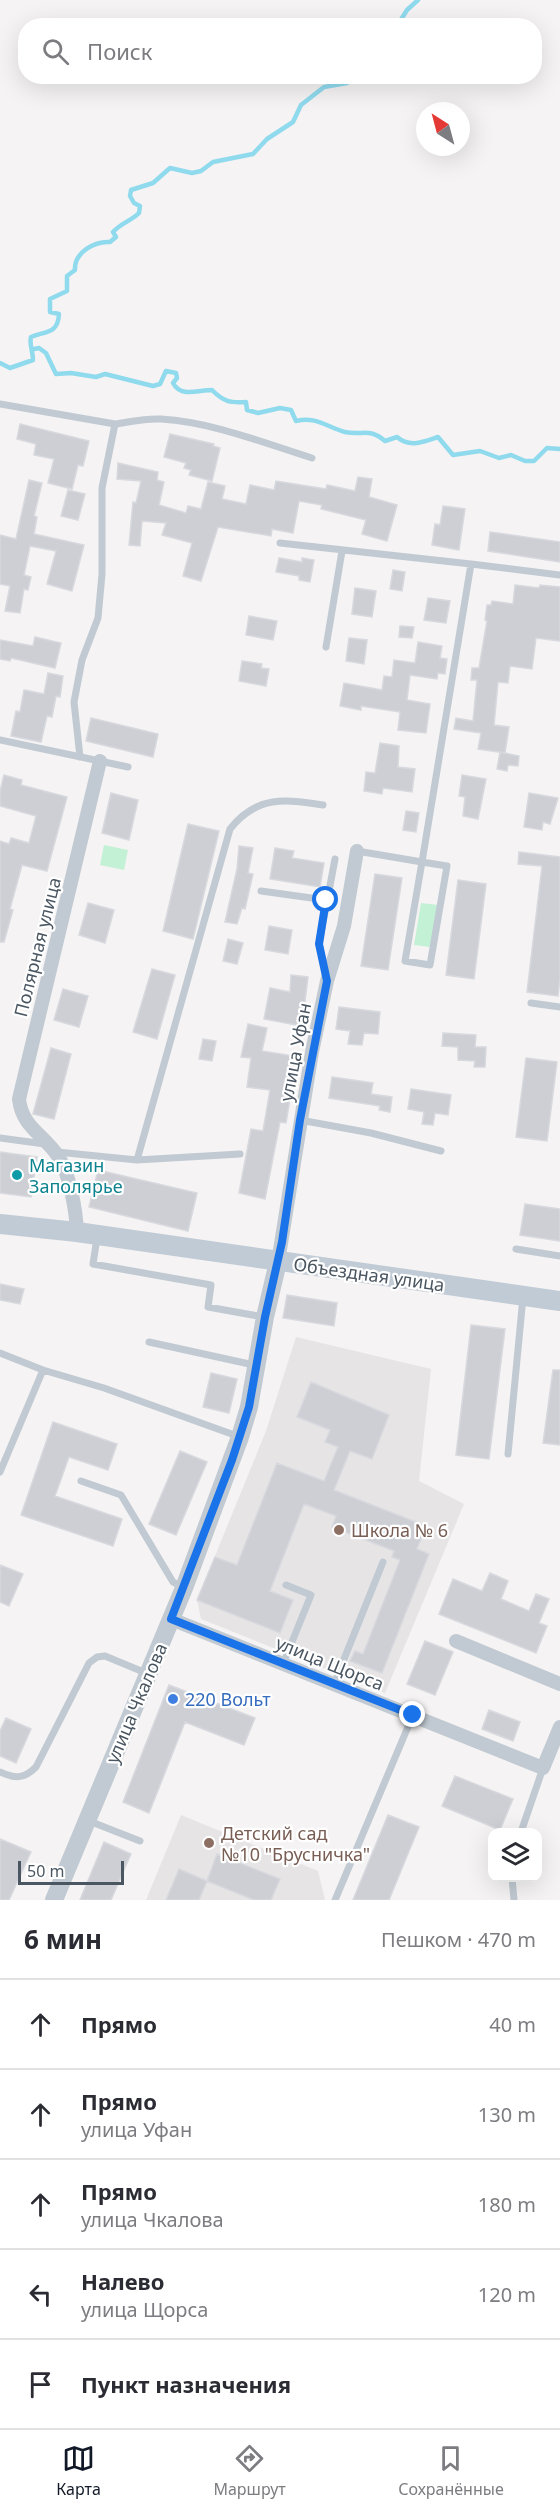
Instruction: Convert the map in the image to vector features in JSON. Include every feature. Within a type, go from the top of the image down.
[{"type":"main road","name":"Объездная улица","points":[[0,1224],[560,1300]]},
{"type":"street","name":"Полярная улица","points":[[77,1233],[76,1217],[63,1166],[51,1148],[25,1121],[20,1110],[19,1099],[100,761]]},
{"type":"street","name":"улица Уфан","points":[[278,1262],[300,1120],[327,981],[344,926],[357,851]]},
{"type":"street","name":"улица Чкалова","points":[[54,1900],[184,1588],[240,1437],[249,1407],[265,1317],[278,1262]]},
{"type":"street","name":"улица Щорса","points":[[171,1619],[543,1768]]},
{"type":"street","points":[[456,1641],[560,1684]]},
{"type":"street","points":[[543,1768],[560,1727]]},
{"type":"lane","points":[[0,404],[115,424],[144,419],[177,421],[219,430],[312,458]]},
{"type":"lane","points":[[80,757],[74,702],[82,660],[98,618],[102,574],[102,488],[115,424]]},
{"type":"lane","points":[[280,543],[560,575]]},
{"type":"lane","points":[[327,647],[342,551]]},
{"type":"lane","points":[[357,851],[422,862],[447,866],[430,965],[405,961],[422,862],[471,564]]},
{"type":"lane","points":[[0,740],[128,767]]},
{"type":"lane","points":[[137,1160],[230,829],[239,818],[271,802],[286,799],[323,805]]},
{"type":"lane","points":[[327,981],[319,944],[335,859]]},
{"type":"lane","points":[[261,891],[326,900]]},
{"type":"lane","points":[[531,1003],[560,1007]]},
{"type":"lane","points":[[300,1120],[371,1133],[441,1151]]},
{"type":"lane","points":[[0,1138],[137,1160],[240,1154]]},
{"type":"lane","points":[[98,1236],[93,1264],[211,1285],[208,1307],[265,1317]]},
{"type":"lane","points":[[516,1250],[560,1256]]},
{"type":"lane","points":[[508,1454],[523,1295]]},
{"type":"lane","points":[[149,1342],[257,1366]]},
{"type":"lane","points":[[0,1353],[240,1437]]},
{"type":"lane","points":[[0,1472],[44,1370]]},
{"type":"lane","points":[[81,1481],[121,1495],[173,1582],[184,1588]]},
{"type":"lane","points":[[334,1684],[383,1562]]},
{"type":"lane","points":[[284,1664],[311,1595],[286,1585]]},
{"type":"lane","points":[[0,1772],[13,1778],[20,1777],[36,1767],[89,1663],[98,1657],[105,1656],[148,1674]]},
{"type":"lane","points":[[335,1900],[413,1715]]},
{"type":"lane","points":[[523,1828],[543,1768]]},
{"type":"lane","points":[[87,1820],[140,1841]]},
{"type":"lane","points":[[512,1882],[514,1900]]},
{"type":"shaded area","name":"Школа № 6","points":[[296,1337],[431,1369],[419,1481],[464,1504],[385,1693],[201,1619],[197,1600],[266,1431]]},
{"type":"shaded area","name":"Детский сад №10 \"Брусничка\"","points":[[181,1815],[318,1871],[325,1900],[146,1900]]},
{"type":"green space","points":[[104,845],[128,850],[124,870],[100,865]]},
{"type":"green space","points":[[421,903],[438,905],[430,947],[414,945]]},
{"type":"building","points":[[20,424],[89,441],[83,466],[78,465],[72,489],[48,483],[54,459],[34,455],[36,444],[17,439]]},
{"type":"building","points":[[170,434],[214,444],[213,446],[220,448],[212,481],[189,475],[191,470],[184,468],[186,463],[164,457]]},
{"type":"building","points":[[118,463],[158,472],[157,480],[164,482],[159,505],[186,513],[188,506],[201,509],[208,482],[225,486],[222,499],[246,504],[250,485],[274,490],[276,481],[326,489],[327,485],[355,491],[358,477],[372,479],[369,497],[397,505],[387,541],[362,534],[366,520],[321,509],[322,505],[299,501],[293,533],[272,529],[271,536],[218,527],[201,581],[183,576],[192,543],[162,535],[166,523],[142,521],[140,546],[129,545],[133,502],[136,503],[141,481],[117,479]]},
{"type":"building","points":[[29,480],[42,483],[34,516],[37,517],[34,534],[84,545],[72,591],[47,584],[56,551],[30,546],[24,575],[31,577],[28,590],[24,589],[20,613],[5,611],[10,586],[0,584],[0,535],[16,539]]},
{"type":"building","points":[[68,490],[85,494],[78,520],[61,516]]},
{"type":"building","points":[[443,506],[465,509],[459,550],[432,545],[435,524],[440,525]]},
{"type":"building","points":[[490,532],[560,542],[560,562],[488,551]]},
{"type":"building","points":[[279,558],[302,562],[302,558],[314,560],[310,582],[299,580],[299,576],[276,572]]},
{"type":"building","points":[[393,570],[405,572],[402,591],[390,589]]},
{"type":"building","points":[[515,585],[539,588],[540,585],[560,587],[560,641],[536,638],[532,669],[510,666],[508,683],[498,682],[494,725],[509,727],[505,753],[478,749],[481,733],[454,729],[456,718],[473,721],[477,680],[471,680],[472,668],[479,668],[487,621],[485,620],[487,605],[491,605],[492,601],[513,604]]},
{"type":"building","points":[[355,588],[376,591],[372,617],[352,614]]},
{"type":"building","points":[[428,598],[450,601],[446,623],[424,620]]},
{"type":"building","points":[[249,616],[277,621],[273,640],[246,635]]},
{"type":"building","points":[[400,626],[414,627],[412,638],[399,637]]},
{"type":"building","points":[[35,637],[61,643],[55,668],[11,658],[10,661],[0,659],[0,640],[33,646]]},
{"type":"building","points":[[349,638],[367,640],[364,664],[346,661]]},
{"type":"building","points":[[418,642],[442,646],[440,658],[447,659],[445,674],[438,673],[437,679],[410,675],[407,700],[430,704],[426,733],[398,730],[400,712],[361,706],[361,710],[340,706],[344,683],[382,690],[384,676],[392,677],[394,660],[415,663]]},
{"type":"building","points":[[242,661],[262,664],[261,668],[269,669],[266,686],[239,681]]},
{"type":"building","points":[[48,673],[63,676],[60,697],[56,696],[52,717],[47,716],[41,742],[11,736],[16,711],[20,712],[24,690],[44,694]]},
{"type":"building","points":[[91,718],[158,734],[153,757],[86,741]]},
{"type":"building","points":[[380,743],[399,746],[398,767],[415,769],[412,792],[383,788],[382,794],[364,791],[366,772],[375,773]]},
{"type":"building","points":[[500,752],[519,756],[518,766],[508,765],[507,771],[497,769]]},
{"type":"building","points":[[4,775],[22,780],[21,785],[67,797],[47,871],[22,865],[4,942],[0,942],[0,841],[9,844],[11,838],[29,843],[36,816],[0,806],[0,791]]},
{"type":"building","points":[[462,775],[486,779],[478,819],[463,816],[465,797],[459,796]]},
{"type":"building","points":[[111,793],[138,800],[129,840],[102,833]]},
{"type":"building","points":[[529,793],[558,798],[550,824],[543,822],[542,830],[524,827]]},
{"type":"building","points":[[406,811],[419,813],[416,832],[403,830]]},
{"type":"building","points":[[188,824],[219,831],[193,939],[163,931]]},
{"type":"building","points":[[239,846],[253,848],[248,873],[253,874],[245,909],[242,908],[237,924],[225,922],[237,869]]},
{"type":"building","points":[[275,848],[294,851],[292,858],[324,863],[320,887],[270,879]]},
{"type":"building","points":[[519,852],[560,857],[558,996],[527,992],[542,866],[518,864]]},
{"type":"building","points":[[375,874],[402,878],[388,970],[361,966]]},
{"type":"building","points":[[458,880],[486,884],[474,979],[446,975]]},
{"type":"building","points":[[88,903],[114,910],[105,943],[79,935]]},
{"type":"building","points":[[269,926],[292,930],[288,954],[265,950]]},
{"type":"building","points":[[228,939],[243,943],[237,964],[223,961]]},
{"type":"building","points":[[152,969],[175,975],[157,1039],[133,1032]]},
{"type":"building","points":[[291,975],[308,977],[302,1026],[264,1019],[270,988],[290,992]]},
{"type":"building","points":[[63,989],[88,996],[79,1027],[54,1020]]},
{"type":"building","points":[[339,1007],[380,1012],[378,1034],[364,1033],[362,1045],[348,1044],[350,1031],[336,1029]]},
{"type":"building","points":[[248,1024],[267,1028],[262,1051],[300,1057],[294,1094],[291,1093],[286,1123],[280,1122],[265,1199],[239,1193],[251,1129],[263,1131],[270,1090],[247,1087],[251,1058],[241,1057]]},
{"type":"building","points":[[443,1033],[476,1035],[475,1047],[486,1047],[485,1067],[474,1067],[475,1061],[458,1060],[458,1047],[442,1046]]},
{"type":"building","points":[[203,1039],[216,1041],[212,1061],[199,1059]]},
{"type":"building","points":[[51,1048],[71,1054],[54,1119],[33,1114]]},
{"type":"building","points":[[526,1058],[557,1062],[547,1141],[516,1137]]},
{"type":"building","points":[[332,1077],[373,1083],[371,1094],[392,1097],[390,1112],[379,1110],[380,1106],[329,1098]]},
{"type":"building","points":[[411,1089],[451,1095],[448,1115],[435,1113],[433,1125],[422,1124],[424,1112],[408,1109]]},
{"type":"building","name":"Магазин Заполярье","points":[[0,1152],[37,1157],[31,1197],[0,1193]]},
{"type":"building","points":[[98,1170],[197,1193],[188,1231],[89,1207]]},
{"type":"building","points":[[525,1204],[560,1209],[560,1241],[520,1235]]},
{"type":"building","points":[[0,1284],[24,1289],[20,1304],[0,1300]]},
{"type":"building","points":[[287,1295],[337,1303],[334,1326],[283,1318]]},
{"type":"building","points":[[471,1325],[505,1329],[489,1459],[456,1455]]},
{"type":"building","points":[[553,1370],[560,1370],[560,1445],[543,1443]]},
{"type":"building","points":[[211,1373],[237,1379],[229,1413],[203,1407]]},
{"type":"building","points":[[311,1382],[389,1415],[372,1459],[350,1451],[334,1490],[426,1526],[417,1549],[429,1554],[382,1673],[350,1661],[355,1651],[363,1654],[400,1560],[392,1557],[394,1551],[332,1527],[336,1516],[304,1504],[270,1591],[293,1600],[280,1633],[197,1600],[215,1557],[237,1565],[277,1463],[324,1481],[338,1447],[325,1442],[330,1430],[297,1417]]},
{"type":"building","points":[[53,1422],[117,1444],[108,1470],[69,1457],[55,1496],[122,1519],[113,1546],[21,1515]]},
{"type":"building","points":[[180,1451],[207,1462],[176,1535],[149,1524]]},
{"type":"building","points":[[0,1565],[23,1574],[9,1606],[0,1602]]},
{"type":"building","points":[[490,1573],[508,1581],[501,1599],[529,1611],[536,1594],[549,1599],[539,1623],[547,1626],[536,1653],[439,1614],[453,1579],[482,1591]]},
{"type":"building","points":[[425,1641],[453,1652],[435,1695],[407,1684]]},
{"type":"building","points":[[169,1685],[255,1718],[244,1745],[185,1722],[149,1813],[123,1802]]},
{"type":"building","points":[[489,1710],[520,1722],[513,1741],[482,1729]]},
{"type":"building","points":[[6,1718],[31,1729],[16,1763],[0,1756],[0,1731]]},
{"type":"building","points":[[455,1776],[513,1799],[501,1828],[495,1828],[442,1806]]},
{"type":"building","points":[[388,1815],[419,1827],[389,1900],[353,1900]]},
{"type":"building","points":[[0,1839],[31,1852],[9,1900],[0,1900]]},
{"type":"building","points":[[104,1842],[131,1854],[111,1900],[80,1900]]},
{"type":"building","points":[[217,1854],[280,1879],[271,1900],[254,1900],[207,1881]]},
{"type":"building","points":[[179,1869],[207,1881],[199,1900],[166,1900]]},
{"type":"waterway","points":[[402,18],[418,0]]},
{"type":"waterway","points":[[0,363],[10,368],[33,360],[31,337],[50,331],[56,326],[59,314],[50,312],[50,299],[67,291],[67,276],[75,270],[78,258],[86,249],[98,243],[110,242],[116,237],[113,232],[139,213],[140,206],[134,203],[130,196],[131,190],[153,183],[170,168],[192,173],[201,171],[213,162],[253,154],[267,139],[293,122],[301,105],[324,87],[341,84]]},
{"type":"waterway","points":[[34,349],[39,348],[46,353],[56,374],[71,373],[96,377],[105,374],[153,386],[160,384],[166,371],[176,373],[177,378],[173,383],[176,388],[185,392],[212,390],[228,401],[246,402],[247,410],[258,413],[280,408],[291,410],[296,421],[310,420],[345,432],[370,433],[385,441],[397,437],[407,442],[417,443],[438,437],[453,455],[480,451],[499,458],[511,455],[525,461],[534,461],[547,448],[560,449]]},
{"type":"place","name":"Магазин Заполярье","points":[[17,1175]]},
{"type":"place","name":"Школа № 6","points":[[339,1530]]},
{"type":"place","name":"220 Вольт","points":[[173,1699]]},
{"type":"place","name":"Детский сад №10 \"Брусничка\"","points":[[209,1843]]},
{"type":"route","points":[[326,900],[319,944],[327,981],[300,1120],[282,1242],[265,1317],[249,1407],[192,1570],[171,1619],[413,1715]]}]
